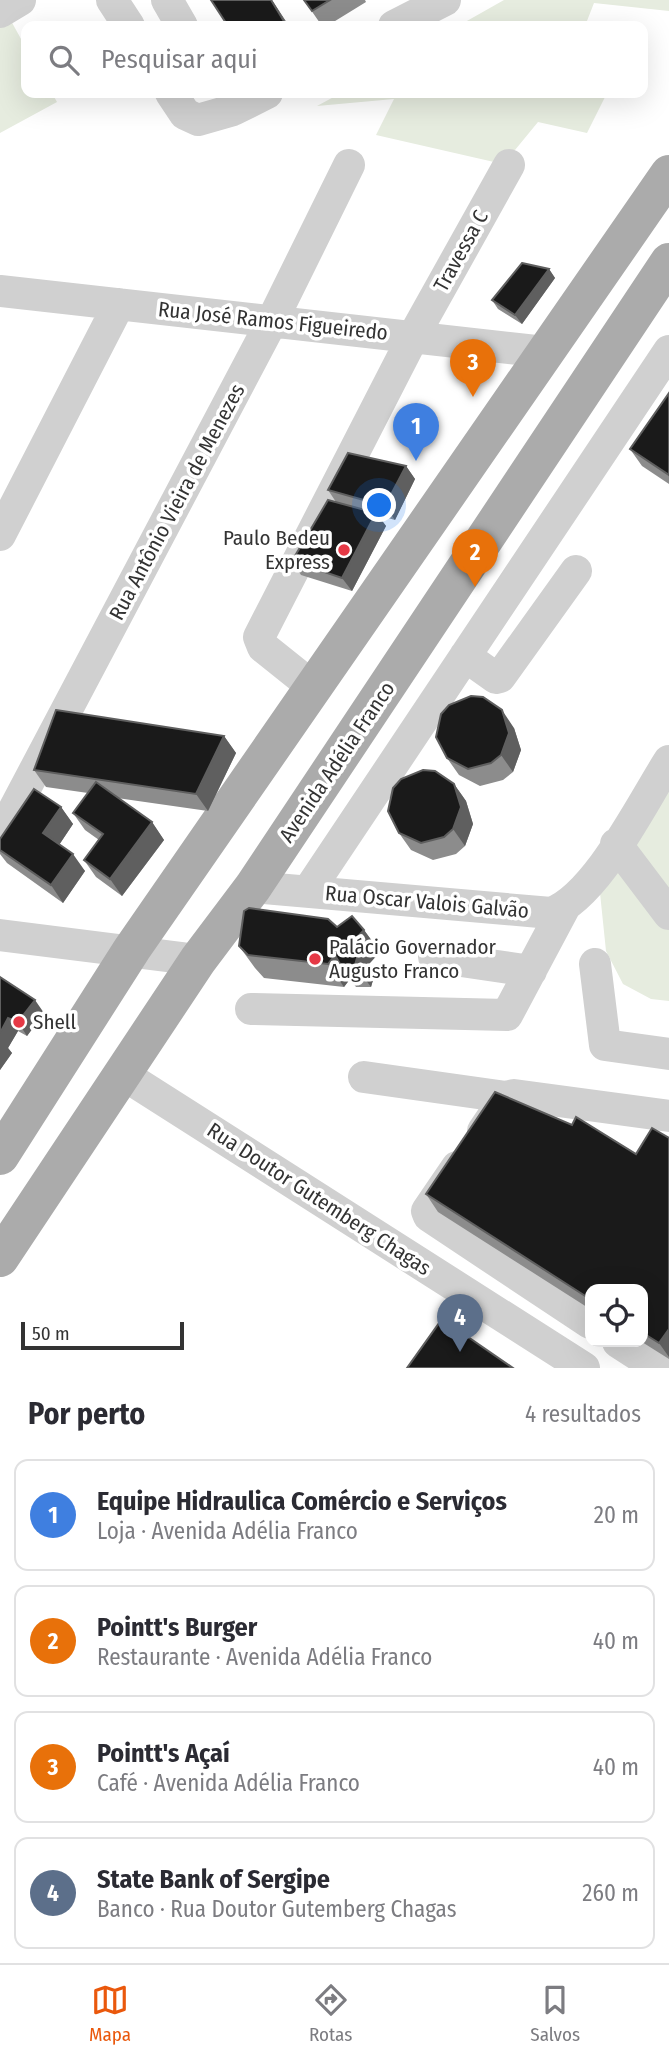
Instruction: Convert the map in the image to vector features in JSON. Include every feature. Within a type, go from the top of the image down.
[{"type":"main road","points":[[0,1156],[132,949],[669,174]]},
{"type":"main road","name":"Avenida Adélia Franco","points":[[0,1258],[198,960],[253,887],[669,262]]},
{"type":"street","points":[[0,12],[20,0]]},
{"type":"street","points":[[112,0],[125,21]]},
{"type":"street","points":[[167,0],[180,21]]},
{"type":"street","points":[[404,21],[444,0]]},
{"type":"street","points":[[175,98],[191,119],[198,120],[228,101]]},
{"type":"street","name":"Rua Antônio Vieira de Menezes","points":[[0,836],[273,319],[349,165]]},
{"type":"street","name":"Travessa C","points":[[313,687],[262,647],[259,637],[413,337],[509,165]]},
{"type":"street","name":"Rua José Ramos Figueiredo","points":[[0,291],[273,319],[545,352]]},
{"type":"street","points":[[0,536],[119,304]]},
{"type":"street","points":[[309,890],[669,351]]},
{"type":"street","points":[[465,656],[496,678],[500,677],[576,571]]},
{"type":"street","points":[[251,1009],[502,1017],[507,1015],[564,908],[590,885],[669,761]]},
{"type":"street","points":[[616,844],[669,914]]},
{"type":"street","name":"Rua Oscar Valois Galvão","points":[[253,887],[551,913],[564,908]]},
{"type":"street","points":[[0,935],[132,949],[198,960]]},
{"type":"street","points":[[434,957],[531,971]]},
{"type":"street","points":[[595,964],[605,1045],[669,1054]]},
{"type":"street","name":"Rua Doutor Gutemberg Chagas","points":[[124,1075],[584,1368]]},
{"type":"street","points":[[364,1077],[669,1116]]},
{"type":"street","points":[[506,1097],[428,1214],[585,1320]]},
{"type":"street","points":[[626,1347],[657,1368]]},
{"type":"shaded area","points":[[504,0],[669,0],[669,11],[594,3],[587,21],[467,21]]},
{"type":"shaded area","points":[[10,19],[21,39],[21,98],[55,98],[57,102],[0,133],[0,26]]},
{"type":"shaded area","points":[[332,98],[604,98],[587,133],[538,122],[515,150],[494,162],[376,135],[394,99],[317,106]]},
{"type":"shaded area","points":[[669,786],[669,1001],[651,999],[623,984],[606,951],[600,893]]},
{"type":"building","points":[[211,0],[271,0],[284,21],[225,21]]},
{"type":"building","points":[[304,0],[330,0],[312,11]]},
{"type":"building","points":[[522,263],[549,269],[515,315],[492,300]]},
{"type":"building","points":[[669,393],[669,475],[630,449]]},
{"type":"building","points":[[348,453],[406,466],[385,506],[328,490]]},
{"type":"building","points":[[328,500],[376,513],[342,578],[292,561]]},
{"type":"building","points":[[471,696],[483,697],[502,710],[509,733],[501,755],[491,763],[468,769],[447,758],[436,737],[441,714],[449,705]]},
{"type":"building","points":[[56,710],[224,736],[196,794],[34,770]]},
{"type":"building","points":[[423,770],[435,771],[454,784],[461,807],[453,829],[444,837],[421,843],[399,833],[388,811],[393,788],[401,779]]},
{"type":"building","points":[[96,782],[152,822],[110,879],[84,860],[103,834],[73,813]]},
{"type":"building","points":[[34,789],[61,807],[43,833],[73,854],[51,885],[0,850],[0,839]]},
{"type":"building","points":[[249,908],[328,919],[337,927],[352,916],[364,930],[352,943],[359,951],[355,965],[340,964],[335,955],[328,964],[248,955],[239,946],[244,911]]},
{"type":"building","points":[[0,977],[35,1000],[18,1022],[8,1018],[0,1033]]},
{"type":"building","points":[[495,1092],[572,1125],[576,1117],[636,1154],[652,1128],[669,1138],[669,1329],[659,1343],[648,1336],[648,1284],[585,1284],[585,1296],[426,1194]]},
{"type":"building","points":[[442,1319],[513,1368],[407,1368]]},
{"type":"place","name":"Pointt's Açaí","points":[[473,397]]},
{"type":"place","name":"Equipe Hidraulica Comércio e Serviços","points":[[416,461]]},
{"type":"place","name":"Paulo Bedeu Express","points":[[344,550]]},
{"type":"place","name":"Pointt's Burger","points":[[475,587]]},
{"type":"place","name":"Palácio Governador Augusto Franco","points":[[315,959]]},
{"type":"place","name":"Shell","points":[[19,1022]]},
{"type":"place","name":"State Bank of Sergipe","points":[[460,1352]]}]
